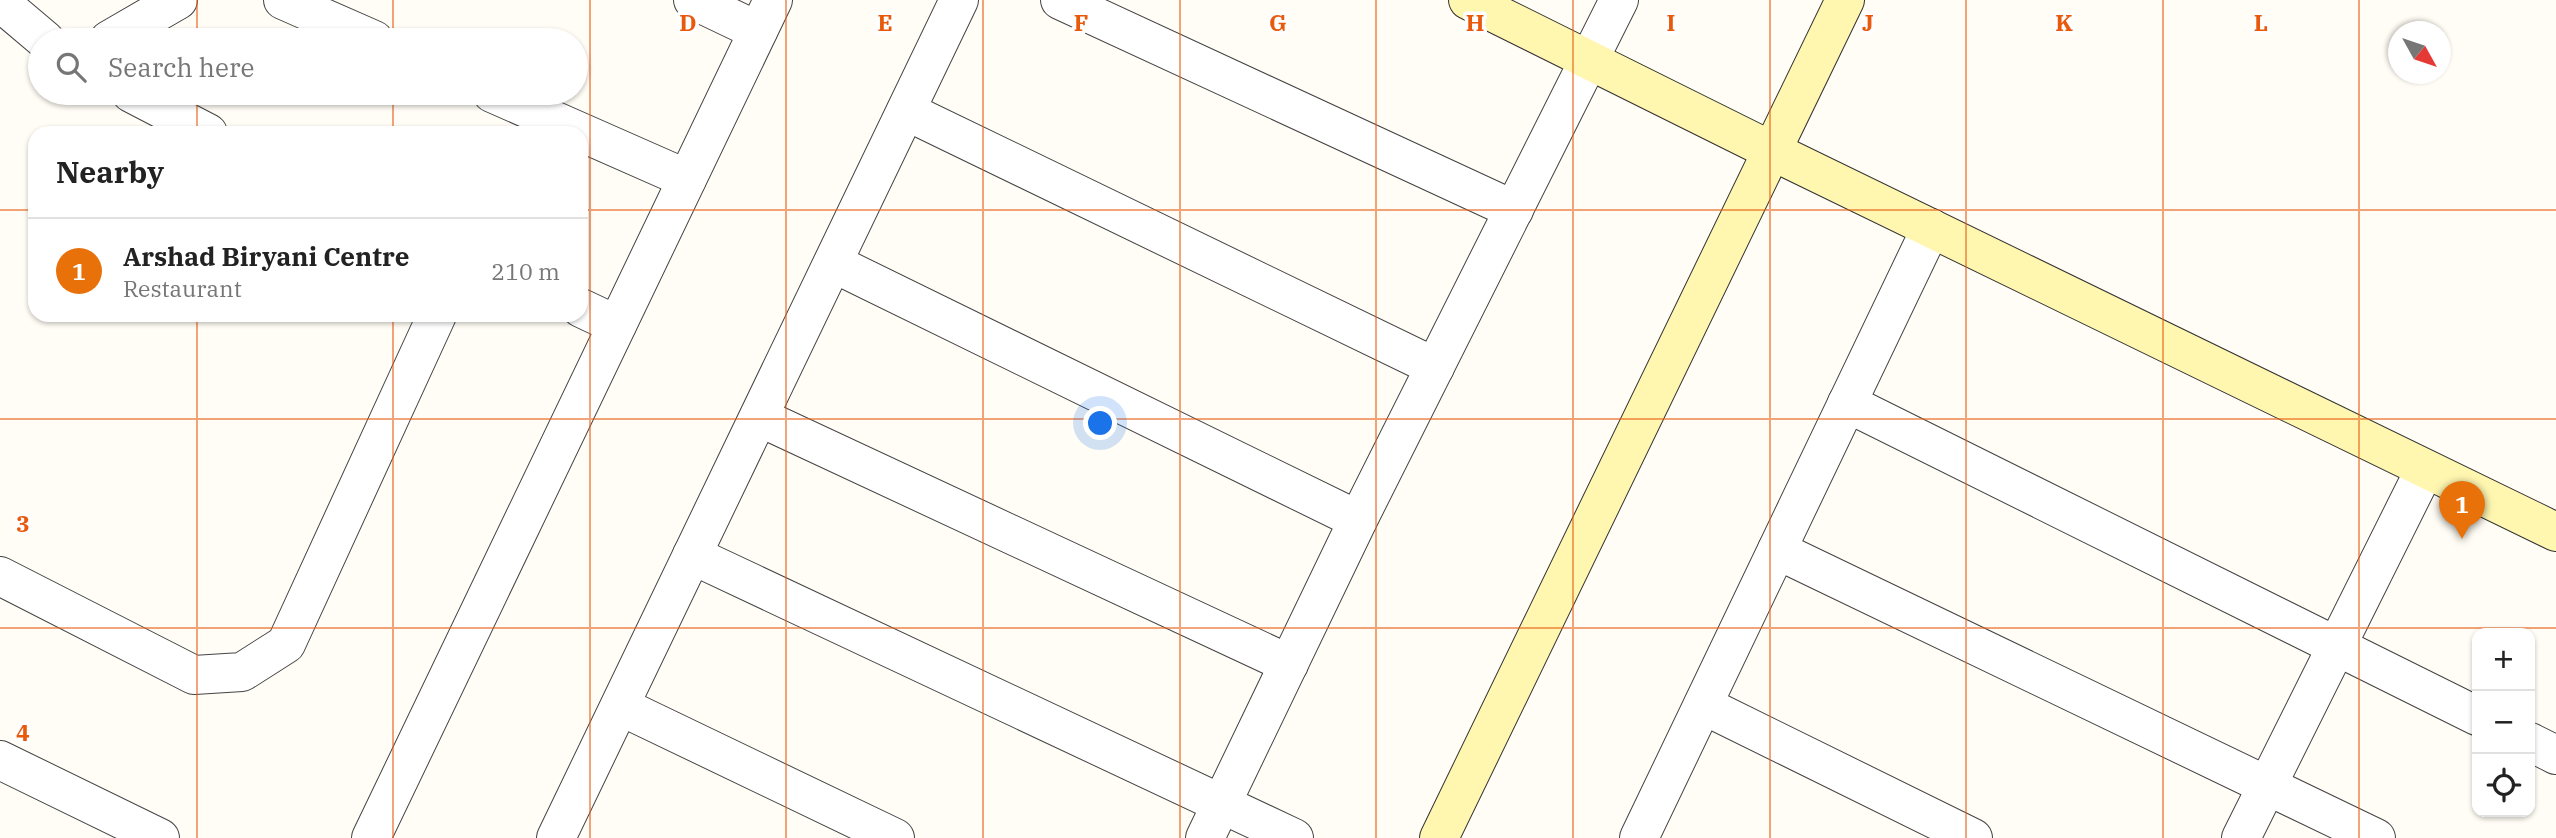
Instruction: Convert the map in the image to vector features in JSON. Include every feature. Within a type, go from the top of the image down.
[{"type":"street","points":[[130,28],[178,0]]},
{"type":"street","points":[[284,0],[347,28]]},
{"type":"street","points":[[371,838],[765,16],[693,0]]},
{"type":"street","points":[[556,838],[959,0]]},
{"type":"street","points":[[1059,0],[1514,210]]},
{"type":"street","points":[[1468,0],[1772,151],[2556,532]]},
{"type":"street","points":[[1205,838],[1358,520],[1619,0]]},
{"type":"street","points":[[1439,838],[1845,0]]},
{"type":"street","points":[[0,2],[31,28]]},
{"type":"street","points":[[154,105],[195,126]]},
{"type":"street","points":[[519,105],[567,126]]},
{"type":"street","points":[[906,111],[1435,367]]},
{"type":"street","points":[[588,135],[687,179]]},
{"type":"street","points":[[1639,838],[1931,228]]},
{"type":"street","points":[[833,263],[1358,520]]},
{"type":"street","points":[[588,311],[617,325]]},
{"type":"street","points":[[0,576],[194,675],[242,672],[286,644],[434,322]]},
{"type":"street","points":[[1847,403],[2472,714]]},
{"type":"street","points":[[759,417],[1289,664]]},
{"type":"street","points":[[2241,838],[2426,469]]},
{"type":"street","points":[[1777,550],[2376,838]]},
{"type":"street","points":[[692,555],[1294,838]]},
{"type":"street","points":[[620,705],[895,838]]},
{"type":"street","points":[[1703,705],[1973,838]]},
{"type":"street","points":[[2535,745],[2556,755]]},
{"type":"street","points":[[0,760],[160,838]]},
{"type":"place","name":"Arshad Biryani Centre","points":[[2462,539]]}]
